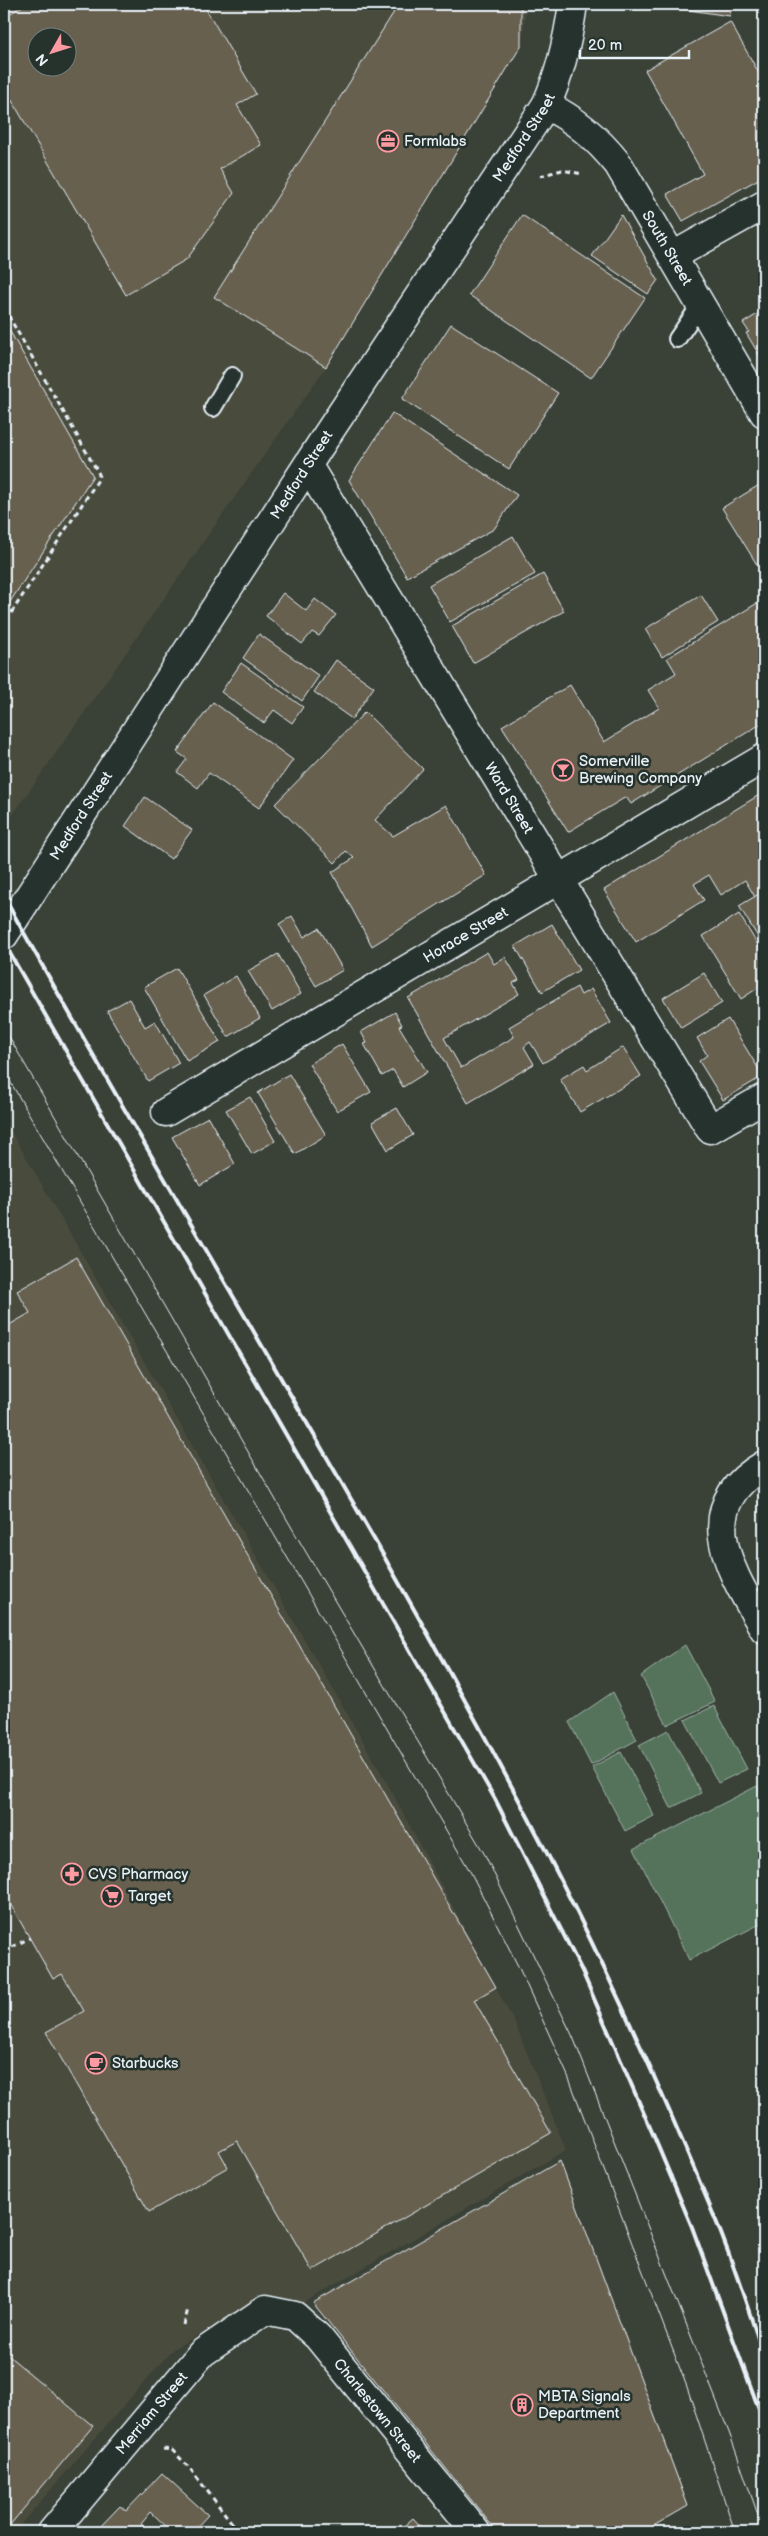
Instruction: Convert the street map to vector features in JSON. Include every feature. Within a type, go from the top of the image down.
[{"type":"street","name":"Medford Street","points":[[4,935],[308,466],[546,105],[563,60],[573,4]]},
{"type":"street","name":"South Street","points":[[546,105],[585,128],[603,145],[618,164],[764,414]]},
{"type":"street","points":[[673,256],[764,205]]},
{"type":"street","name":"Ward Street","points":[[308,466],[710,1129],[764,1098]]},
{"type":"street","name":"Horace Street","points":[[166,1112],[764,758]]},
{"type":"street","points":[[764,1465],[745,1479],[736,1490],[724,1518],[722,1534],[728,1564],[764,1629]]},
{"type":"street","name":"Merriam Street","points":[[52,2532],[202,2353],[265,2310]]},
{"type":"street","name":"Charlestown Street","points":[[265,2310],[295,2316],[318,2337],[476,2532]]},
{"type":"lane","points":[[677,339],[701,304]]},
{"type":"lane","points":[[213,408],[232,376]]},
{"type":"path","points":[[534,178],[549,172],[562,170],[590,176]]},
{"type":"path","points":[[4,308],[99,474],[98,480],[4,624]]},
{"type":"path","points":[[4,1951],[30,1938]]},
{"type":"path","points":[[158,2448],[172,2450],[188,2466],[239,2532]]},
{"type":"shaded area","points":[[4,4],[527,4],[521,46],[326,367],[7,823],[4,817]]},
{"type":"shaded area","points":[[4,1119],[386,1781],[515,2023],[566,2150],[300,2305],[262,2301],[173,2349],[14,2532],[4,2532]]},
{"type":"green space","points":[[685,1645],[715,1702],[667,1725],[641,1676]]},
{"type":"green space","points":[[613,1692],[637,1740],[591,1765],[569,1722]]},
{"type":"green space","points":[[714,1706],[747,1769],[718,1783],[685,1720]]},
{"type":"green space","points":[[668,1730],[701,1793],[671,1808],[639,1745]]},
{"type":"green space","points":[[621,1752],[654,1816],[625,1831],[592,1767]]},
{"type":"green space","points":[[757,1786],[764,1801],[764,1922],[689,1960],[634,1849]]},
{"type":"building","points":[[26,4],[203,4],[256,94],[237,105],[261,145],[220,169],[234,193],[187,259],[126,295],[4,87],[4,17]]},
{"type":"building","points":[[399,4],[521,4],[521,46],[326,367],[214,297]]},
{"type":"building","points":[[682,4],[732,4],[730,16],[682,9]]},
{"type":"building","points":[[730,22],[764,82],[764,176],[683,221],[667,194],[703,174],[645,70]]},
{"type":"building","points":[[522,215],[645,298],[591,378],[469,295]]},
{"type":"building","points":[[621,215],[658,280],[648,294],[592,256]]},
{"type":"building","points":[[764,310],[764,363],[746,333],[749,332],[743,323]]},
{"type":"building","points":[[4,321],[93,476],[4,611]]},
{"type":"building","points":[[451,324],[558,393],[509,469],[402,399]]},
{"type":"building","points":[[392,413],[517,495],[494,529],[407,577],[349,480]]},
{"type":"building","points":[[764,482],[764,576],[722,508]]},
{"type":"building","points":[[513,536],[535,574],[450,622],[429,585]]},
{"type":"building","points":[[543,574],[564,611],[473,663],[452,626]]},
{"type":"building","points":[[283,593],[306,611],[315,599],[336,615],[319,636],[312,632],[302,644],[266,616]]},
{"type":"building","points":[[701,595],[718,622],[662,657],[645,629]]},
{"type":"building","points":[[764,599],[764,722],[631,804],[626,797],[568,832],[502,726],[570,685],[604,742],[659,708],[648,690],[676,673],[667,658]]},
{"type":"building","points":[[259,634],[319,676],[302,701],[243,658]]},
{"type":"building","points":[[336,660],[374,687],[352,719],[314,692]]},
{"type":"building","points":[[241,663],[303,707],[292,723],[274,710],[264,723],[221,692]]},
{"type":"building","points":[[213,702],[293,760],[259,808],[209,773],[198,788],[177,772],[187,759],[177,752]]},
{"type":"building","points":[[365,712],[423,769],[375,820],[393,836],[446,805],[486,875],[372,946],[332,872],[354,858],[346,851],[335,863],[275,804]]},
{"type":"building","points":[[764,792],[764,891],[755,897],[745,880],[721,895],[709,875],[694,884],[704,900],[636,942],[604,890]]},
{"type":"building","points":[[145,797],[192,830],[171,859],[125,826]]},
{"type":"building","points":[[764,891],[764,947],[739,906]]},
{"type":"building","points":[[739,914],[764,955],[764,984],[741,999],[703,936]]},
{"type":"building","points":[[292,916],[304,937],[319,928],[343,970],[316,986],[279,924]]},
{"type":"building","points":[[552,924],[579,970],[542,992],[515,946]]},
{"type":"building","points":[[487,952],[494,964],[505,957],[519,980],[513,983],[519,994],[444,1038],[461,1068],[514,1037],[509,1027],[577,987],[581,995],[591,989],[611,1023],[543,1063],[530,1042],[524,1047],[534,1064],[468,1103],[408,998]]},
{"type":"building","points":[[278,954],[301,994],[272,1011],[248,971]]},
{"type":"building","points":[[177,968],[220,1042],[187,1061],[144,987]]},
{"type":"building","points":[[704,973],[722,1003],[681,1028],[663,998]]},
{"type":"building","points":[[236,976],[260,1018],[228,1037],[204,995]]},
{"type":"building","points":[[129,999],[145,1027],[155,1021],[179,1063],[148,1081],[107,1011]]},
{"type":"building","points":[[395,1012],[402,1025],[399,1026],[427,1072],[403,1087],[393,1070],[382,1076],[364,1044],[367,1043],[361,1032]]},
{"type":"building","points":[[728,1019],[763,1076],[723,1100],[699,1061],[707,1055],[697,1038]]},
{"type":"building","points":[[342,1044],[371,1092],[337,1111],[309,1064]]},
{"type":"building","points":[[623,1047],[641,1076],[580,1112],[560,1079],[584,1065],[587,1070]]},
{"type":"building","points":[[289,1074],[326,1135],[295,1154],[258,1093]]},
{"type":"building","points":[[250,1097],[275,1141],[252,1154],[226,1110]]},
{"type":"building","points":[[397,1108],[413,1135],[388,1150],[372,1122]]},
{"type":"building","points":[[208,1117],[235,1164],[200,1185],[172,1137]]},
{"type":"building","points":[[76,1257],[496,1987],[474,2000],[551,2133],[312,2271],[237,2141],[219,2151],[228,2167],[149,2212],[46,2032],[84,2011],[62,1974],[53,1979],[4,1893],[4,1328],[30,1313],[17,1291]]},
{"type":"building","name":"MBTA Signals Department","points":[[560,2161],[688,2506],[643,2532],[497,2532],[313,2303]]},
{"type":"building","points":[[4,2352],[93,2426],[4,2532]]},
{"type":"building","points":[[162,2473],[208,2515],[192,2532],[172,2532],[151,2512],[141,2524],[150,2532],[95,2532],[120,2506],[126,2511]]},
{"type":"building","points":[[413,2518],[426,2532],[397,2532]]},
{"type":"tram line","points":[[4,1028],[300,1542],[485,1855],[573,2037],[730,2435],[764,2532]]},
{"type":"tram line","points":[[4,1071],[471,1873],[519,1968],[568,2076],[687,2387],[735,2532]]},
{"type":"railway","points":[[4,897],[131,1120],[325,1453],[451,1676],[541,1841],[594,1947],[668,2108],[721,2233],[764,2356]]},
{"type":"railway","points":[[4,943],[495,1799],[582,1971],[652,2132],[692,2227],[764,2423]]},
{"type":"place","name":"Formlabs","points":[[388,141]]},
{"type":"place","name":"Somerville Brewing Company","points":[[563,770]]},
{"type":"place","name":"CVS Pharmacy","points":[[72,1874]]},
{"type":"place","name":"Target","points":[[112,1896]]},
{"type":"place","name":"Starbucks","points":[[96,2063]]},
{"type":"place","name":"MBTA Signals Department","points":[[522,2405]]}]
